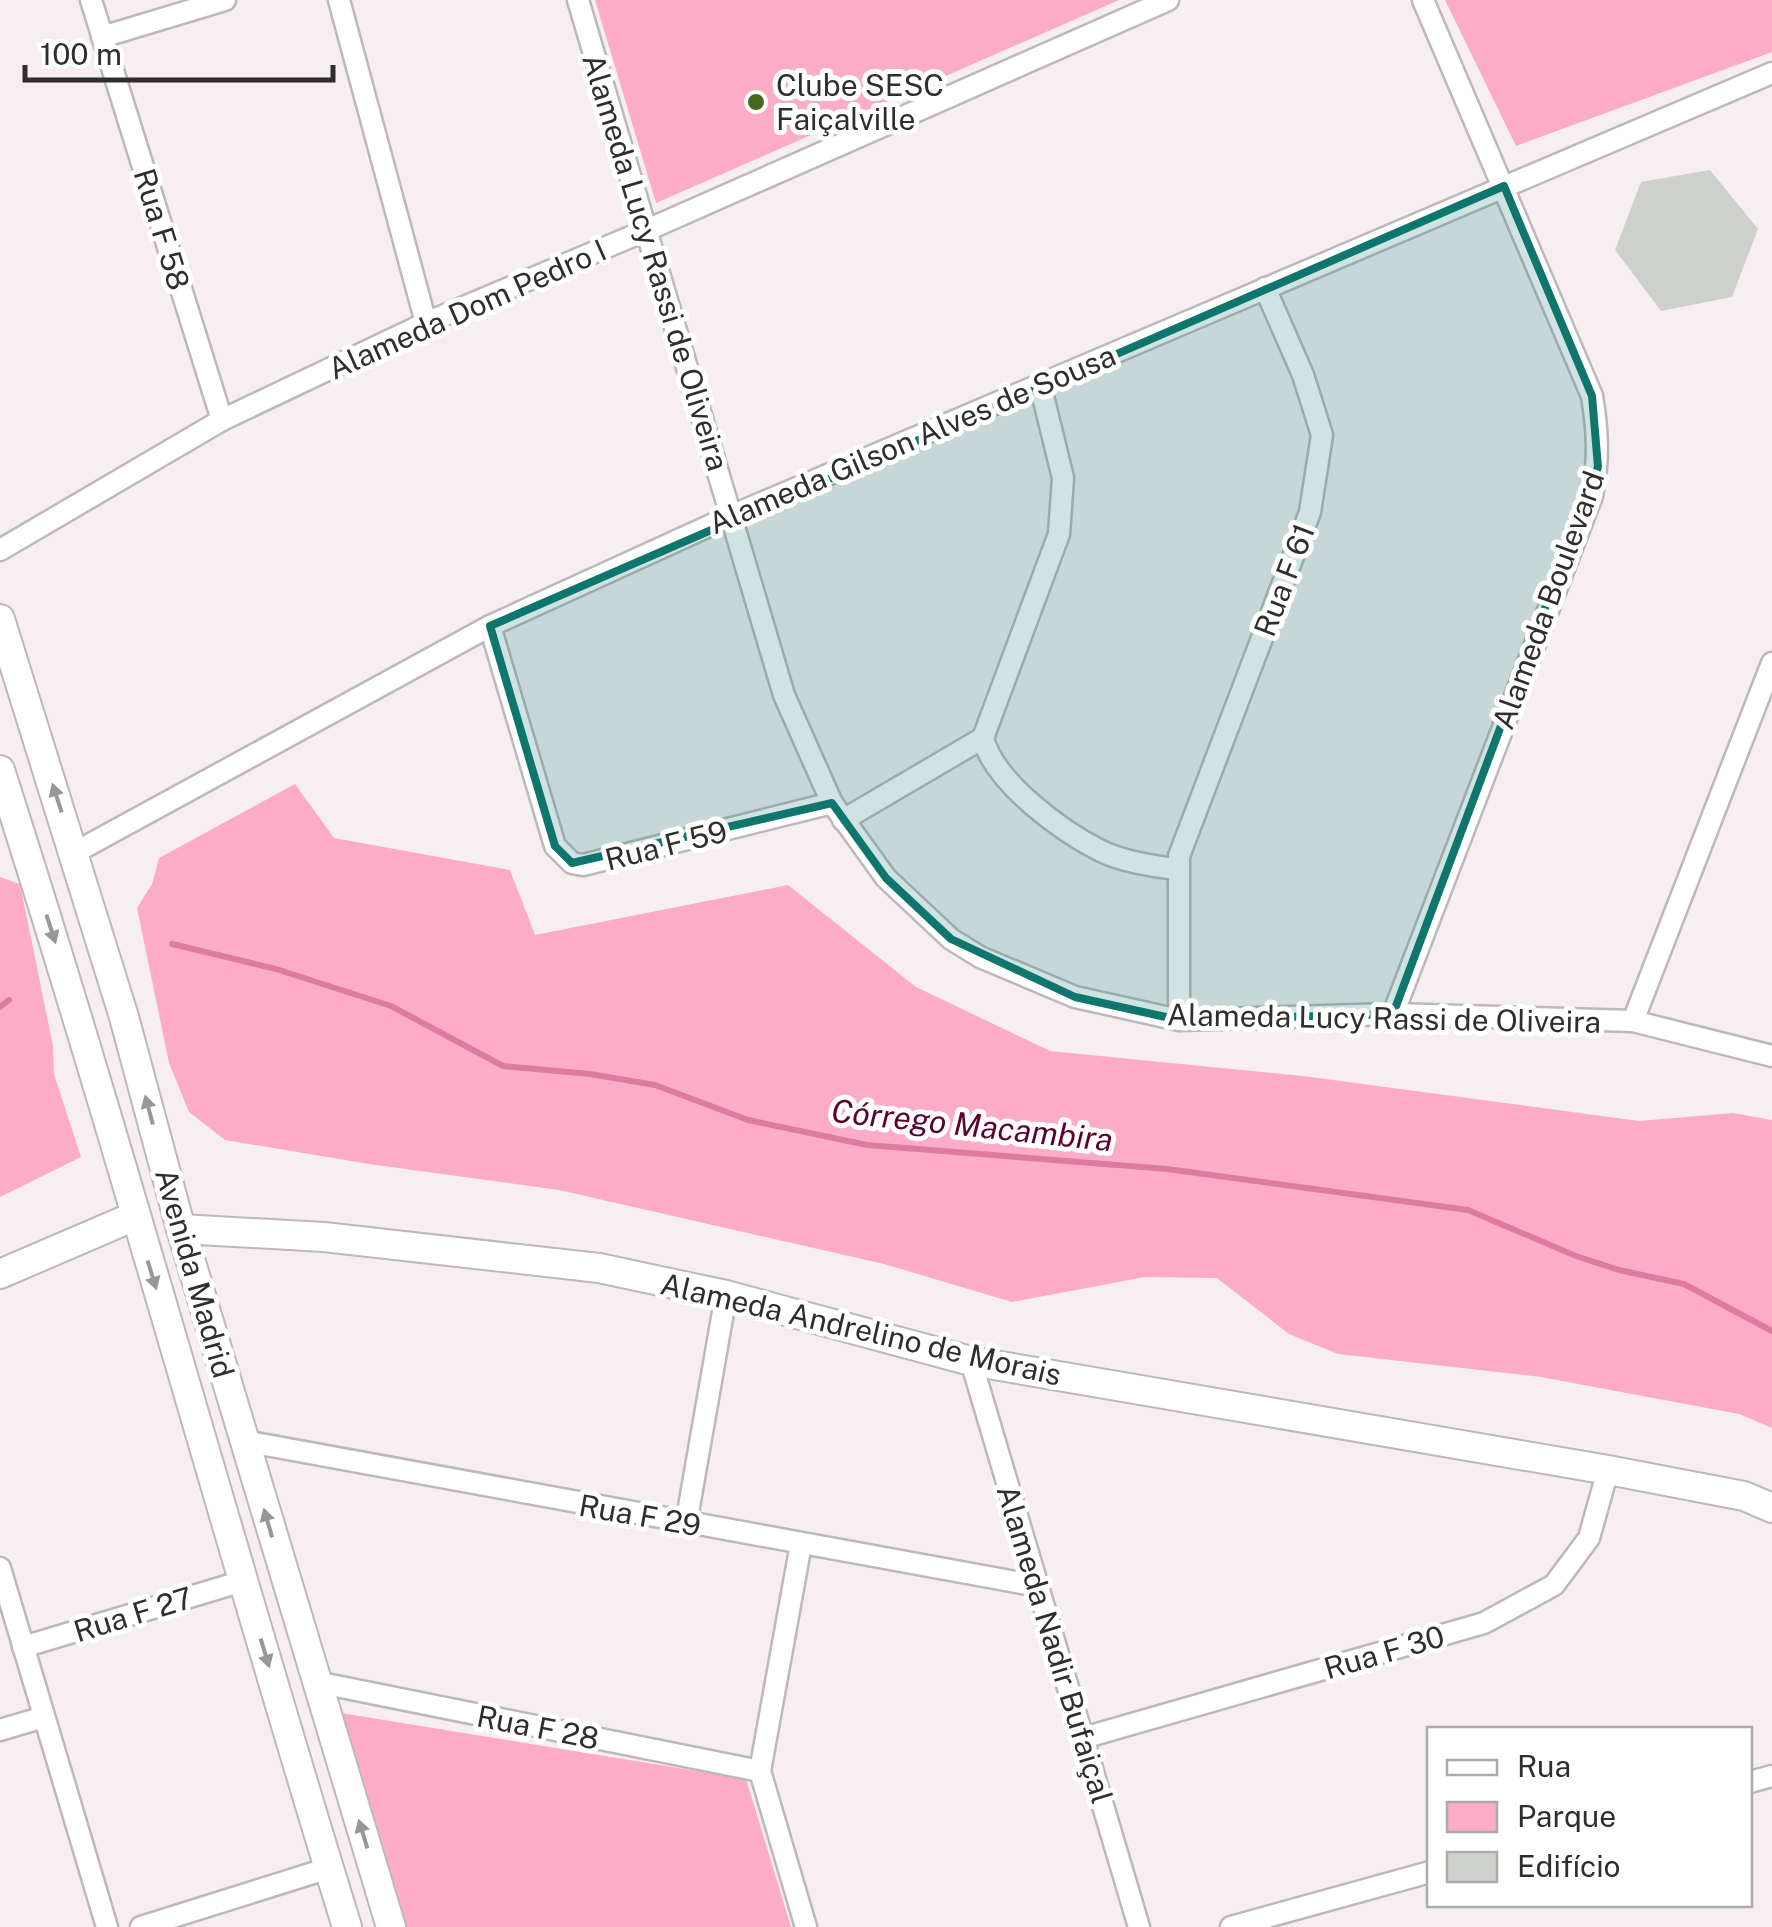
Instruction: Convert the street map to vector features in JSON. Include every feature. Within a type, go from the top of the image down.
[{"type":"main road","name":"Avenida Madrid","points":[[0,619],[124,1017],[180,1228],[391,1927]]},
{"type":"main road","name":"Avenida Madrid","points":[[0,770],[84,1032],[134,1216],[347,1927]]},
{"type":"main road","points":[[0,1274],[134,1216]]},
{"type":"main road","name":"Alameda Andrelino de Morais","points":[[180,1228],[324,1237],[599,1268],[726,1295],[971,1361],[1608,1470],[1744,1496],[1772,1508]]},
{"type":"street","name":"Rua F 58","points":[[91,0],[222,420]]},
{"type":"street","points":[[102,37],[225,0]]},
{"type":"street","points":[[339,0],[426,322]]},
{"type":"street","name":"Alameda Lucy Rassi de Oliveira","points":[[578,0],[784,695],[837,812],[886,878],[951,940],[980,957],[1075,997],[1178,1020],[1393,1014],[1634,1021],[1772,1056]]},
{"type":"street","name":"Alameda Dom Pedro I","points":[[0,550],[222,420],[426,322],[647,230],[1168,0]]},
{"type":"street","name":"Alameda Boulevard","points":[[1393,1014],[1592,496],[1599,434],[1592,396],[1423,0]]},
{"type":"street","name":"Alameda Gilson Alves de Sousa","points":[[74,853],[490,626],[732,516],[1772,72]]},
{"type":"street","name":"Rua F 61","points":[[1178,1020],[1177,870],[1310,512],[1322,435],[1266,288]]},
{"type":"street","points":[[1040,384],[1063,478],[1058,534],[983,738],[986,750],[1006,778],[1057,822],[1101,851],[1139,864],[1177,870]]},
{"type":"street","name":"Rua F 59","points":[[490,626],[555,846],[572,863],[583,866],[837,812]]},
{"type":"street","points":[[1634,1021],[1772,663]]},
{"type":"street","points":[[837,812],[983,738]]},
{"type":"street","points":[[686,1524],[726,1295]]},
{"type":"street","name":"Alameda Nadir Bufaiçal","points":[[971,1361],[1140,1927]]},
{"type":"street","name":"Rua F 29","points":[[244,1441],[1038,1586]]},
{"type":"street","name":"Rua F 30","points":[[1083,1738],[1484,1623],[1554,1585],[1589,1538],[1608,1470]]},
{"type":"street","points":[[801,1544],[760,1772],[806,1927]]},
{"type":"street","points":[[0,1568],[107,1927]]},
{"type":"street","name":"Rua F 27","points":[[23,1647],[243,1581]]},
{"type":"street","name":"Rua F 28","points":[[316,1682],[760,1772]]},
{"type":"street","points":[[0,1730],[44,1718]]},
{"type":"street","points":[[141,1927],[329,1868]]},
{"type":"street","points":[[1231,1927],[1427,1873]]},
{"type":"highlighted area","points":[[1504,186],[1592,396],[1598,467],[1393,1014],[1179,1020],[1075,997],[951,939],[886,878],[832,803],[572,863],[555,846],[490,626]]},
{"type":"green space","name":"Clube SESC Faiçalville","points":[[595,0],[1119,0],[656,203]]},
{"type":"green space","points":[[1445,0],[1772,0],[1772,52],[1516,146]]},
{"type":"green space","points":[[295,784],[334,838],[510,870],[535,935],[788,885],[916,987],[1050,1051],[1303,1076],[1639,1121],[1733,1113],[1772,1120],[1772,1428],[1739,1414],[1541,1377],[1338,1354],[1289,1334],[1217,1278],[1145,1277],[1012,1302],[884,1264],[559,1190],[225,1140],[189,1112],[169,1063],[137,908],[152,884],[159,858]]},
{"type":"green space","points":[[0,877],[20,884],[53,1046],[54,1074],[81,1157],[0,1197]]},
{"type":"green space","points":[[335,1712],[746,1779],[791,1927],[403,1927]]},
{"type":"building","points":[[1710,170],[1758,229],[1732,297],[1661,311],[1615,250],[1641,182]]},
{"type":"waterway","name":"Córrego Macambira","points":[[172,944],[276,969],[391,1006],[503,1066],[655,1085],[748,1120],[867,1145],[1167,1169],[1468,1210],[1576,1256],[1684,1284],[1772,1331]]},
{"type":"waterway","name":"Córrego Macambira","points":[[0,1007],[9,1000]]},
{"type":"place","name":"Clube SESC Faiçalville","points":[[756,102]]}]
